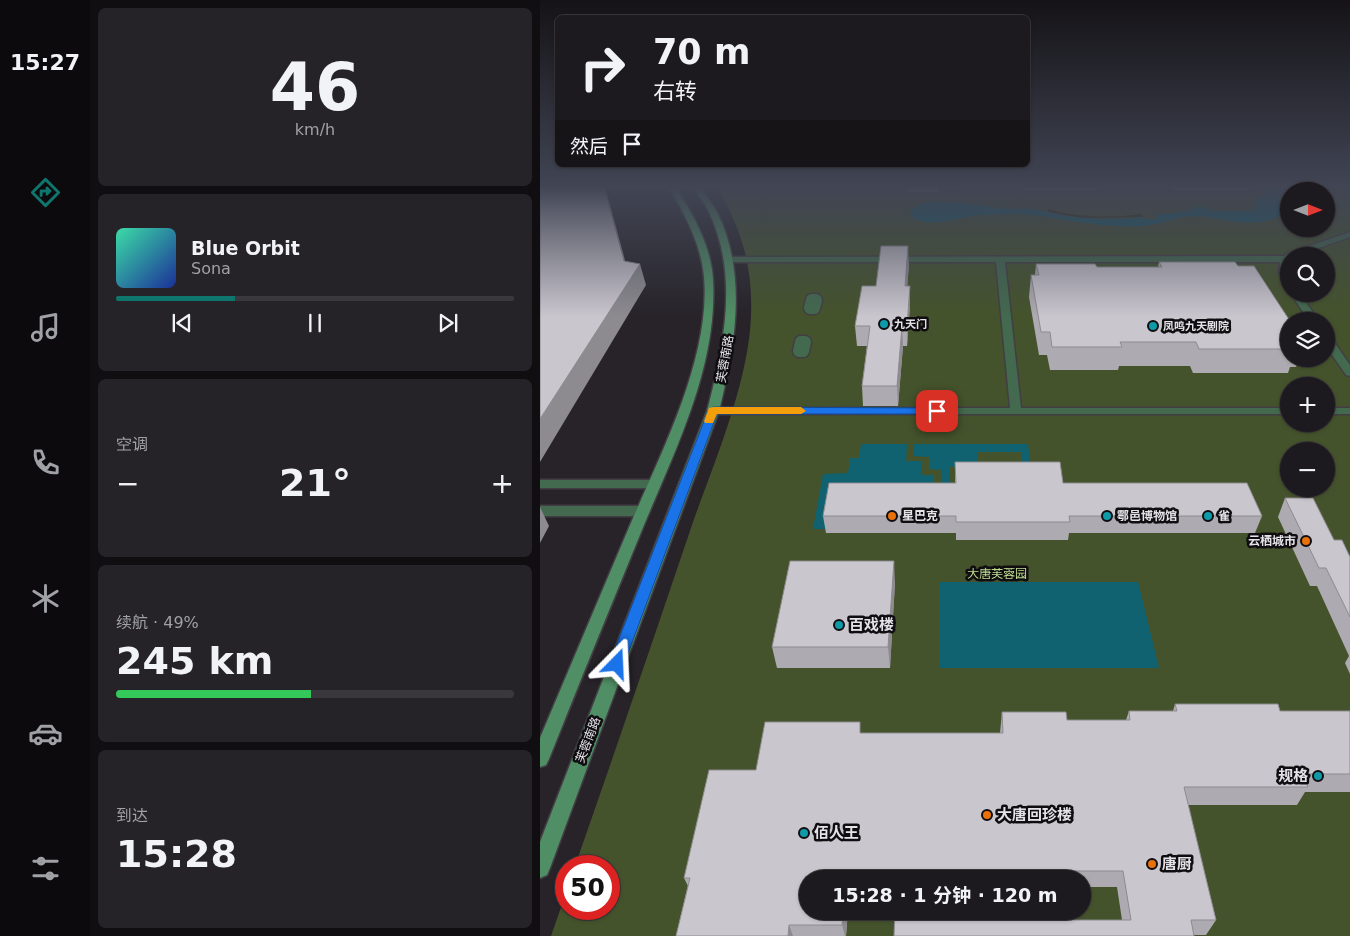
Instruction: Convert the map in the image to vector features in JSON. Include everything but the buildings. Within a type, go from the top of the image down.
[{"type":"main road","name":"芙蓉南路","points":[[540,759],[655,484],[686,403],[703,343],[710,290],[704,255],[695,230]]},
{"type":"main road","name":"芙蓉南路","points":[[540,868],[713,411],[724,370],[733,308],[728,259],[721,230]]},
{"type":"lane","points":[[1315,247],[1350,234]]},
{"type":"lane","points":[[728,259],[1280,257]]},
{"type":"lane","points":[[1000,259],[1016,411]]},
{"type":"lane","points":[[1335,351],[1350,372]]},
{"type":"lane","points":[[713,411],[1280,411]]},
{"type":"lane","points":[[1335,411],[1350,411]]},
{"type":"lane","points":[[540,484],[655,484]]},
{"type":"lane","points":[[540,511],[643,511]]},
{"type":"green space","name":"大唐芙蓉园","points":[[738,230],[1280,230],[1280,238],[1335,238],[1335,230],[1350,230],[1350,936],[551,936],[557,920],[620,920],[620,855],[579,855],[738,393],[749,340],[751,315],[750,280],[744,248]]},
{"type":"water","points":[[861,444],[907,444],[906,461],[921,461],[921,475],[934,475],[934,489],[830,498],[825,529],[813,529],[823,474],[848,473],[850,458],[859,458]]},
{"type":"water","points":[[914,444],[1028,444],[1031,469],[1023,469],[1021,452],[977,452],[977,467],[950,467],[950,482],[955,484],[942,484],[942,470],[929,469],[929,457],[914,456]]},
{"type":"water","points":[[940,582],[1138,582],[1159,668],[940,668]]},
{"type":"slow traffic","points":[[709,421],[713,411],[801,411]]},
{"type":"place","name":"九天门","points":[[884,324]]},
{"type":"place","name":"凤鸣九天剧院","points":[[1153,326]]},
{"type":"place","name":"星巴克","points":[[892,516]]},
{"type":"place","name":"鄠邑博物馆","points":[[1107,516]]},
{"type":"place","name":"雀","points":[[1208,516]]},
{"type":"place","name":"云栖城市","points":[[1306,541]]},
{"type":"place","name":"百戏楼","points":[[839,625]]},
{"type":"place","name":"规格","points":[[1318,776]]},
{"type":"place","name":"大唐回珍楼","points":[[987,815]]},
{"type":"place","name":"佰人王","points":[[804,833]]},
{"type":"place","name":"唐厨","points":[[1152,864]]},
{"type":"route","points":[[617,664],[713,411],[937,411]]}]
